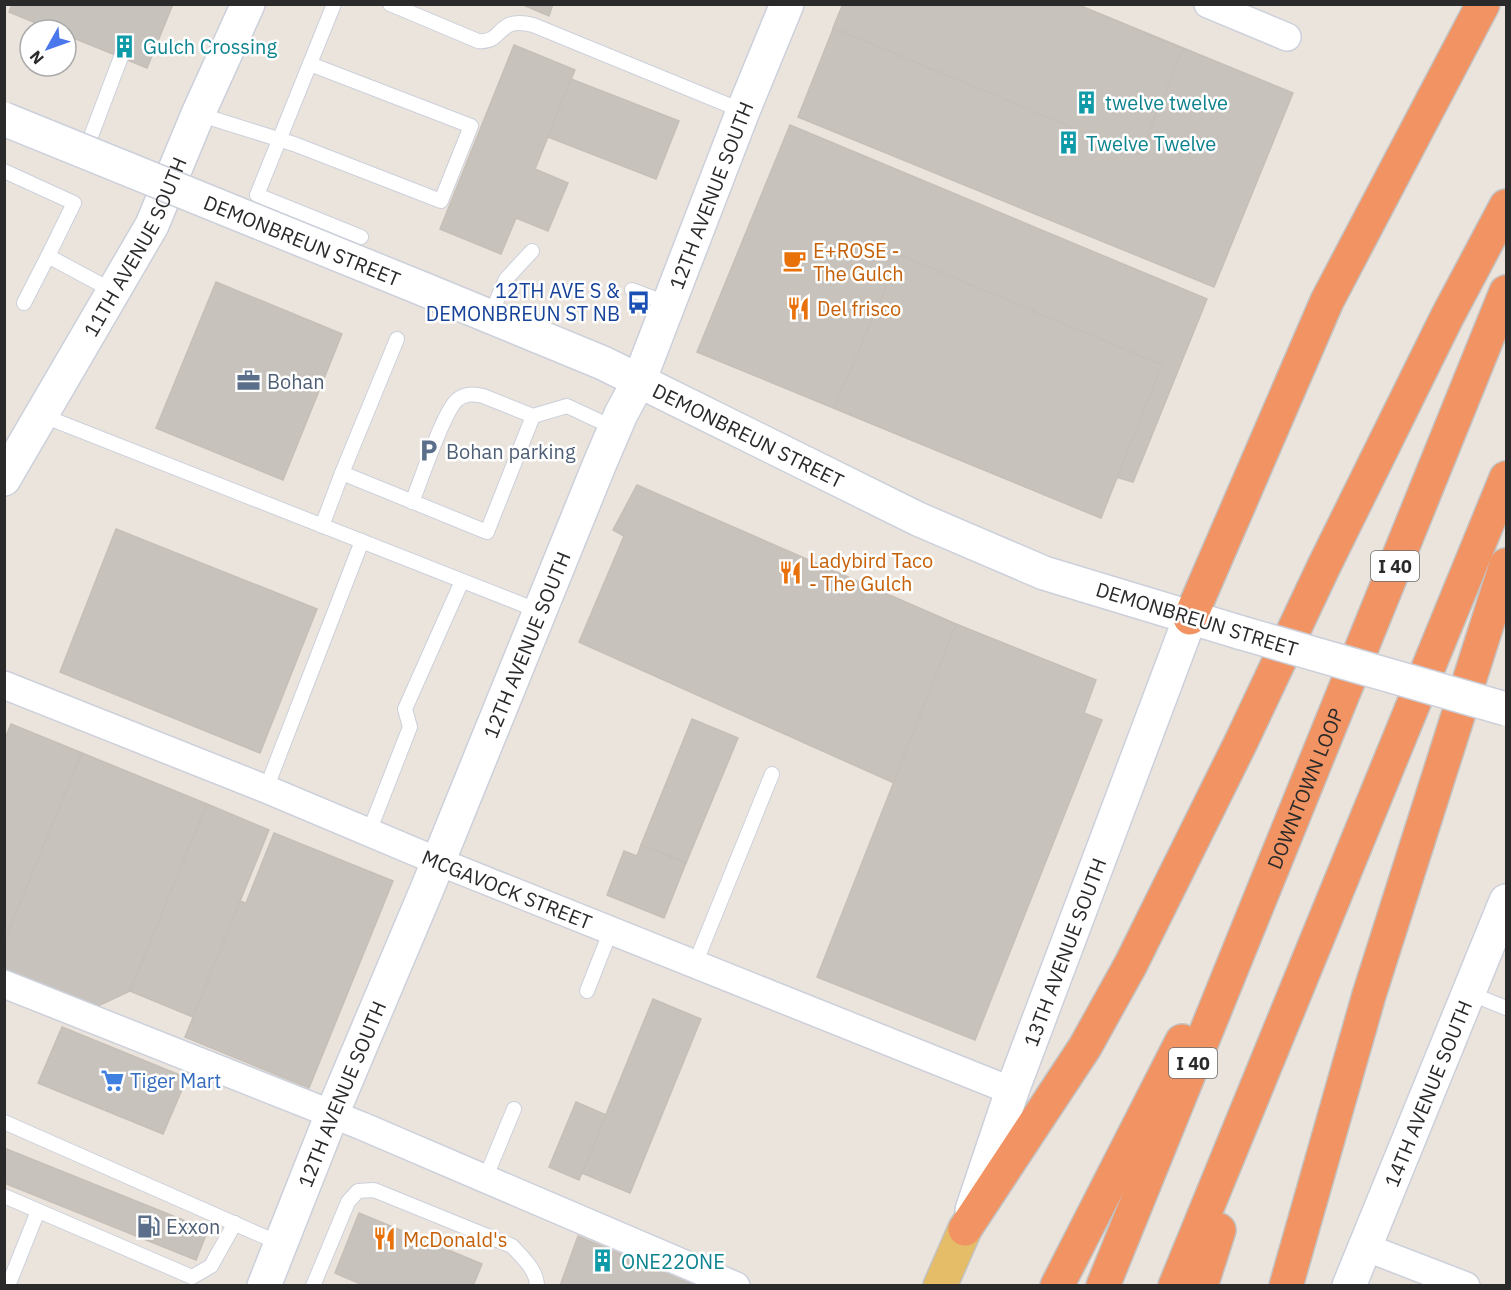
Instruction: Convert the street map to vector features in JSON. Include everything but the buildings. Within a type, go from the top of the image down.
[{"type":"highway","points":[[1191,618],[1328,301],[1483,4]]},
{"type":"highway","points":[[965,1229],[1085,1047],[1131,964],[1447,317],[1506,206]]},
{"type":"highway","name":"DOWNTOWN LOOP","points":[[1103,1286],[1506,291]]},
{"type":"highway","points":[[1175,1286],[1506,478]]},
{"type":"highway","points":[[1286,1286],[1369,995],[1506,565]]},
{"type":"highway","points":[[1057,1286],[1284,841]]},
{"type":"highway","points":[[1201,1286],[1294,994]]},
{"type":"main road","name":"11TH AVENUE SOUTH","points":[[4,479],[152,225],[198,114],[248,4]]},
{"type":"main road","name":"12TH AVENUE SOUTH","points":[[264,1286],[332,1114],[539,611],[615,428],[639,381],[787,4]]},
{"type":"main road","name":"DEMONBREUN STREET","points":[[4,119],[603,363],[918,519],[1044,573],[1506,709]]},
{"type":"main road","name":"13TH AVENUE SOUTH","points":[[940,1286],[965,1229],[1012,1090],[1191,618]]},
{"type":"main road","name":"14TH AVENUE SOUTH","points":[[1349,1286],[1506,901]]},
{"type":"street","points":[[1208,4],[1287,37]]},
{"type":"street","name":"MCGAVOCK STREET","points":[[4,685],[266,789],[437,861],[1012,1090]]},
{"type":"street","points":[[4,984],[332,1114],[736,1286]]},
{"type":"street","points":[[1365,1247],[1466,1286]]},
{"type":"lane","points":[[334,4],[256,195],[362,237]]},
{"type":"lane","points":[[390,4],[478,41],[494,38],[511,22],[533,25],[744,111]]},
{"type":"lane","points":[[85,152],[121,57]]},
{"type":"lane","points":[[198,114],[280,140],[441,201],[471,126],[310,64]]},
{"type":"lane","points":[[4,171],[74,202],[24,303]]},
{"type":"lane","points":[[490,316],[506,279],[532,251]]},
{"type":"lane","points":[[48,256],[114,291]]},
{"type":"lane","points":[[632,290],[669,304]]},
{"type":"lane","points":[[322,525],[397,339]]},
{"type":"lane","points":[[412,502],[447,415],[458,399],[466,395],[475,394],[533,416],[567,406],[615,428]]},
{"type":"lane","points":[[41,416],[539,611]]},
{"type":"lane","points":[[342,473],[487,532],[533,416]]},
{"type":"lane","points":[[266,789],[362,541]]},
{"type":"lane","points":[[369,832],[410,727],[405,709],[462,580]]},
{"type":"lane","points":[[695,964],[772,774]]},
{"type":"lane","points":[[587,991],[611,930]]},
{"type":"lane","points":[[1469,993],[1506,1008]]},
{"type":"lane","points":[[485,1179],[514,1109]]},
{"type":"lane","points":[[4,1122],[281,1244]]},
{"type":"lane","points":[[313,1286],[348,1202],[358,1191],[374,1190],[512,1246],[526,1260],[537,1279],[537,1286]]},
{"type":"lane","points":[[4,1196],[192,1277],[211,1266],[235,1223]]},
{"type":"lane","points":[[8,1286],[38,1211]]},
{"type":"place","name":"Gulch Crossing","points":[[125,46]]},
{"type":"place","name":"twelve twelve","points":[[1087,102]]},
{"type":"place","name":"Twelve Twelve","points":[[1068,143]]},
{"type":"place","name":"E+ROSE - The Gulch","points":[[795,261]]},
{"type":"place","name":"12TH AVE S & DEMONBREUN ST NB","points":[[638,302]]},
{"type":"place","name":"Del frisco","points":[[799,308]]},
{"type":"place","name":"Bohan","points":[[249,381]]},
{"type":"place","name":"Bohan parking","points":[[428,451]]},
{"type":"place","name":"Ladybird Taco - The Gulch","points":[[791,572]]},
{"type":"place","name":"Tiger Mart","points":[[112,1080]]},
{"type":"place","name":"Exxon","points":[[148,1226]]},
{"type":"place","name":"McDonald's","points":[[385,1239]]},
{"type":"place","name":"ONE22ONE","points":[[603,1261]]}]
